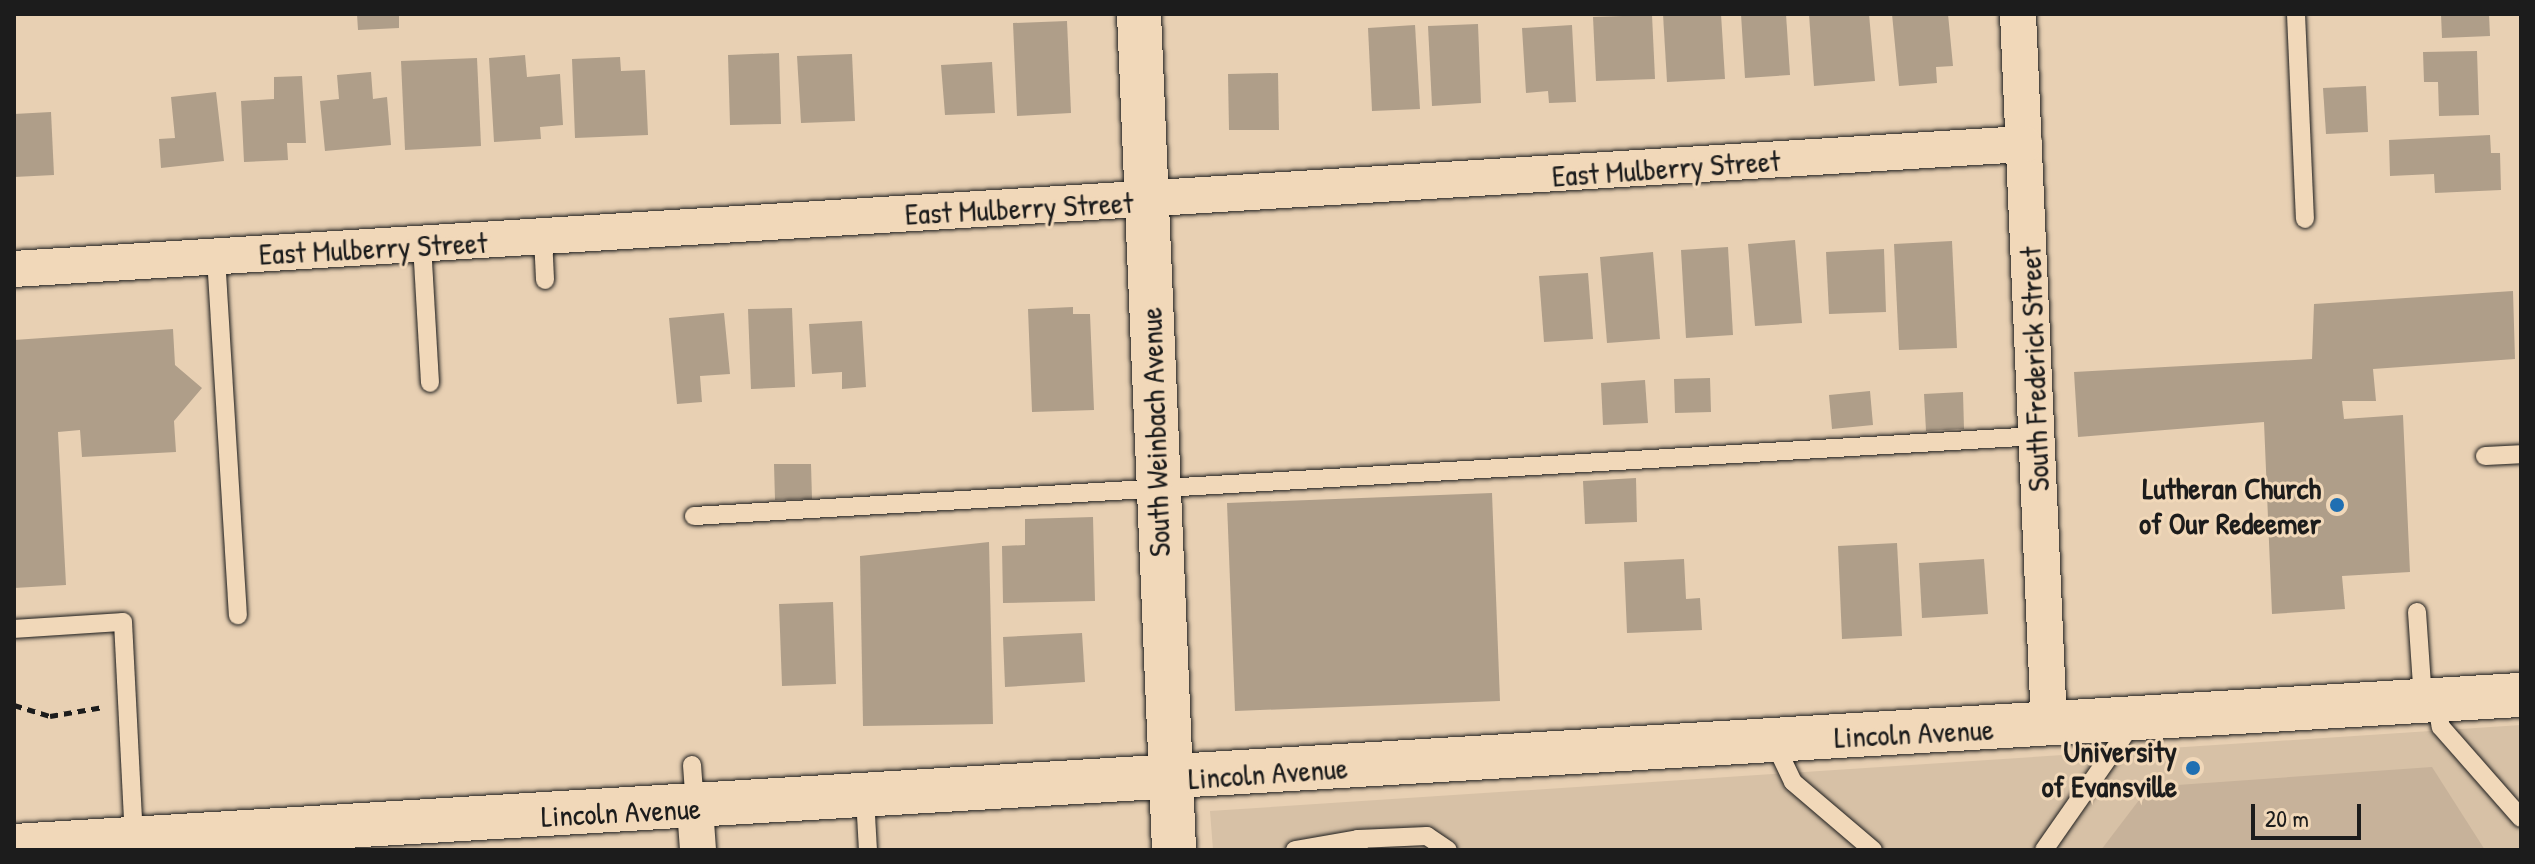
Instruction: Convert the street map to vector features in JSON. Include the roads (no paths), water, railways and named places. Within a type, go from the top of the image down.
[{"type":"street","name":"South Weinbach Avenue","points":[[1139,14],[1174,850]]},
{"type":"street","name":"South Frederick Street","points":[[2018,14],[2049,725]]},
{"type":"street","name":"East Mulberry Street","points":[[14,269],[2024,144]]},
{"type":"street","name":"Lincoln Avenue","points":[[14,846],[134,839],[313,839],[696,829],[865,797],[2521,695]]},
{"type":"lane","points":[[2296,14],[2305,219]]},
{"type":"lane","points":[[543,237],[545,280]]},
{"type":"lane","points":[[422,244],[430,383]]},
{"type":"lane","points":[[216,257],[238,615]]},
{"type":"lane","points":[[694,516],[1157,493],[1172,486],[2037,436]]},
{"type":"lane","points":[[2485,456],[2521,454]]},
{"type":"lane","points":[[2417,612],[2430,700],[2441,727],[2521,818]]},
{"type":"lane","points":[[14,629],[123,622],[134,839]]},
{"type":"lane","points":[[2044,850],[2137,719]]},
{"type":"lane","points":[[1774,741],[1793,782],[1873,850]]},
{"type":"lane","points":[[692,765],[696,829]]},
{"type":"lane","points":[[865,797],[868,850]]},
{"type":"lane","points":[[1295,850],[1427,836],[1448,850]]},
{"type":"place","name":"Lutheran Church of Our Redeemer","points":[[2337,505]]},
{"type":"place","name":"University of Evansville","points":[[2193,768]]}]
